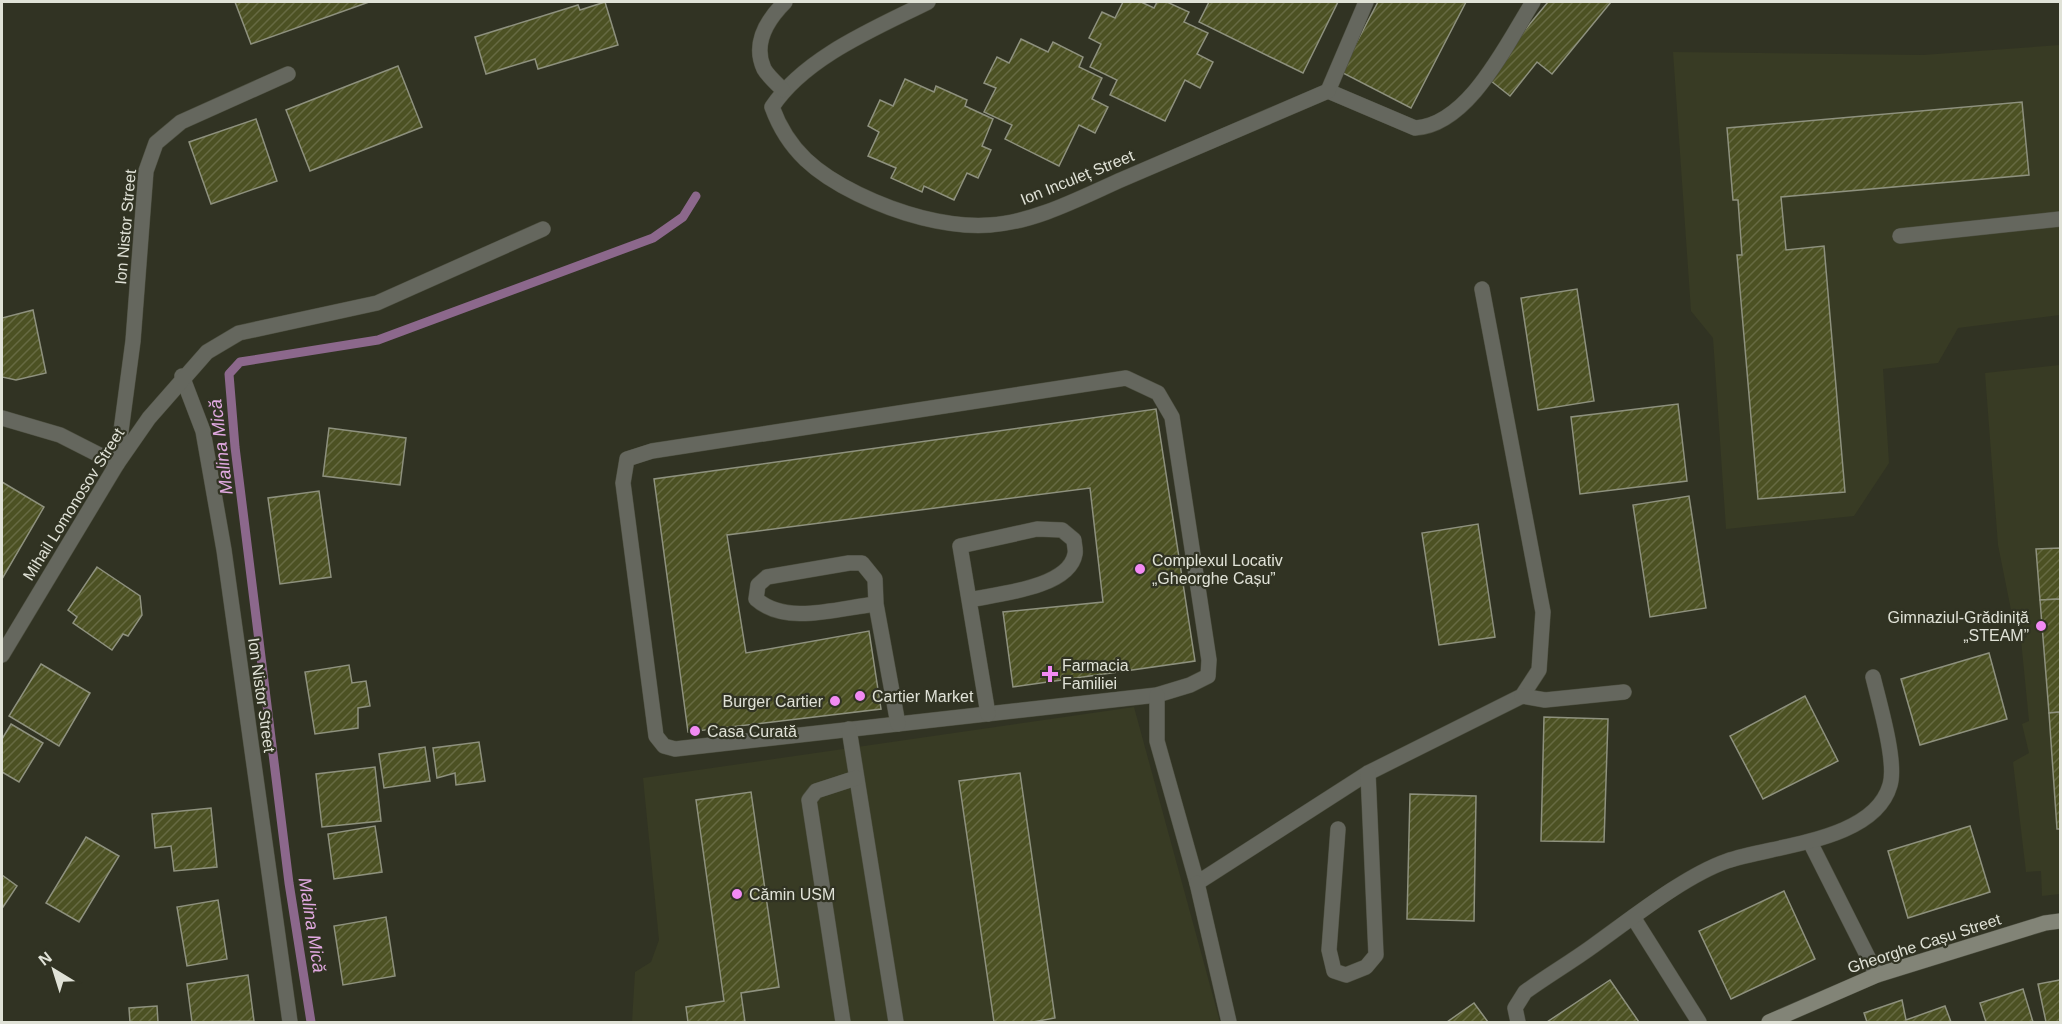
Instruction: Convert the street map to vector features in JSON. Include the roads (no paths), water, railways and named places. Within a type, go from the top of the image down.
[{"type":"street","points":[[785,2],[769,19],[759,42],[764,69],[783,90],[853,40],[928,2]]},
{"type":"street","points":[[1366,2],[1328,91],[1415,128],[1429,127],[1447,119],[1472,95],[1533,2]]},
{"type":"street","name":"Ion Nistor Street","points":[[117,464],[133,341],[146,171],[156,143],[181,122],[288,74]]},
{"type":"street","name":"Ion Inculeț Street","points":[[783,90],[772,107],[778,126],[793,149],[807,164],[832,182],[915,216],[954,223],[989,225],[1017,220],[1066,203],[1328,91]]},
{"type":"street","points":[[1900,236],[2061,219]]},
{"type":"street","name":"Mihail Lomonosov Street","points":[[2,655],[117,464],[182,376],[207,352],[239,333],[377,303],[543,229]]},
{"type":"street","points":[[1197,882],[1368,773],[1522,696],[1539,670],[1543,612],[1482,289]]},
{"type":"street","name":"Ion Nistor Street","points":[[182,376],[203,431],[222,539],[290,1023]]},
{"type":"street","points":[[1126,378],[1143,385],[1158,393],[1172,417],[1209,660],[1208,676],[1190,685],[1157,695],[675,749],[664,746],[656,736],[623,483],[627,459],[652,451],[1126,378]]},
{"type":"street","points":[[2,418],[60,435],[117,464]]},
{"type":"street","points":[[969,600],[1049,583],[1067,568],[1075,555],[1074,540],[1062,530],[1037,529],[960,546],[969,600],[988,714]]},
{"type":"street","points":[[876,604],[790,614],[766,608],[756,598],[758,585],[767,577],[849,563],[862,563],[875,579],[876,604],[898,724]]},
{"type":"street","points":[[1518,1023],[1515,1008],[1525,992],[1673,890],[1727,861],[1810,842],[1852,825],[1877,806],[1890,785],[1892,765],[1873,677]]},
{"type":"street","points":[[1522,696],[1545,700],[1624,692]]},
{"type":"street","points":[[1157,695],[1157,741],[1197,882],[1229,1023]]},
{"type":"street","points":[[849,729],[896,1023]]},
{"type":"street","points":[[1338,829],[1329,950],[1334,971],[1346,975],[1366,967],[1376,955],[1368,773]]},
{"type":"street","points":[[843,1023],[808,800],[816,790],[856,778]]},
{"type":"street","points":[[1810,842],[1877,975]]},
{"type":"street","points":[[1633,917],[1699,1023]]},
{"type":"street","name":"Gheorghe Cașu Street","points":[[1769,1023],[1877,975],[2044,923],[2061,921]]},
{"type":"waterway","name":"Malina Mică","points":[[311,1022],[289,883],[235,447],[229,374],[240,362],[378,340],[653,238],[683,217],[696,196]]},
{"type":"place","name":"Complexul Locativ „Gheorghe Cașu”","points":[[1140,569]]},
{"type":"place","name":"Gimnaziul-Grădiniță „STEAM”","points":[[2041,626]]},
{"type":"place","name":"Farmacia Familiei","points":[[1050,674]]},
{"type":"place","name":"Cartier Market","points":[[860,696]]},
{"type":"place","name":"Burger Cartier","points":[[835,701]]},
{"type":"place","name":"Casa Curată","points":[[695,731]]},
{"type":"place","name":"Cămin USM","points":[[737,894]]}]
